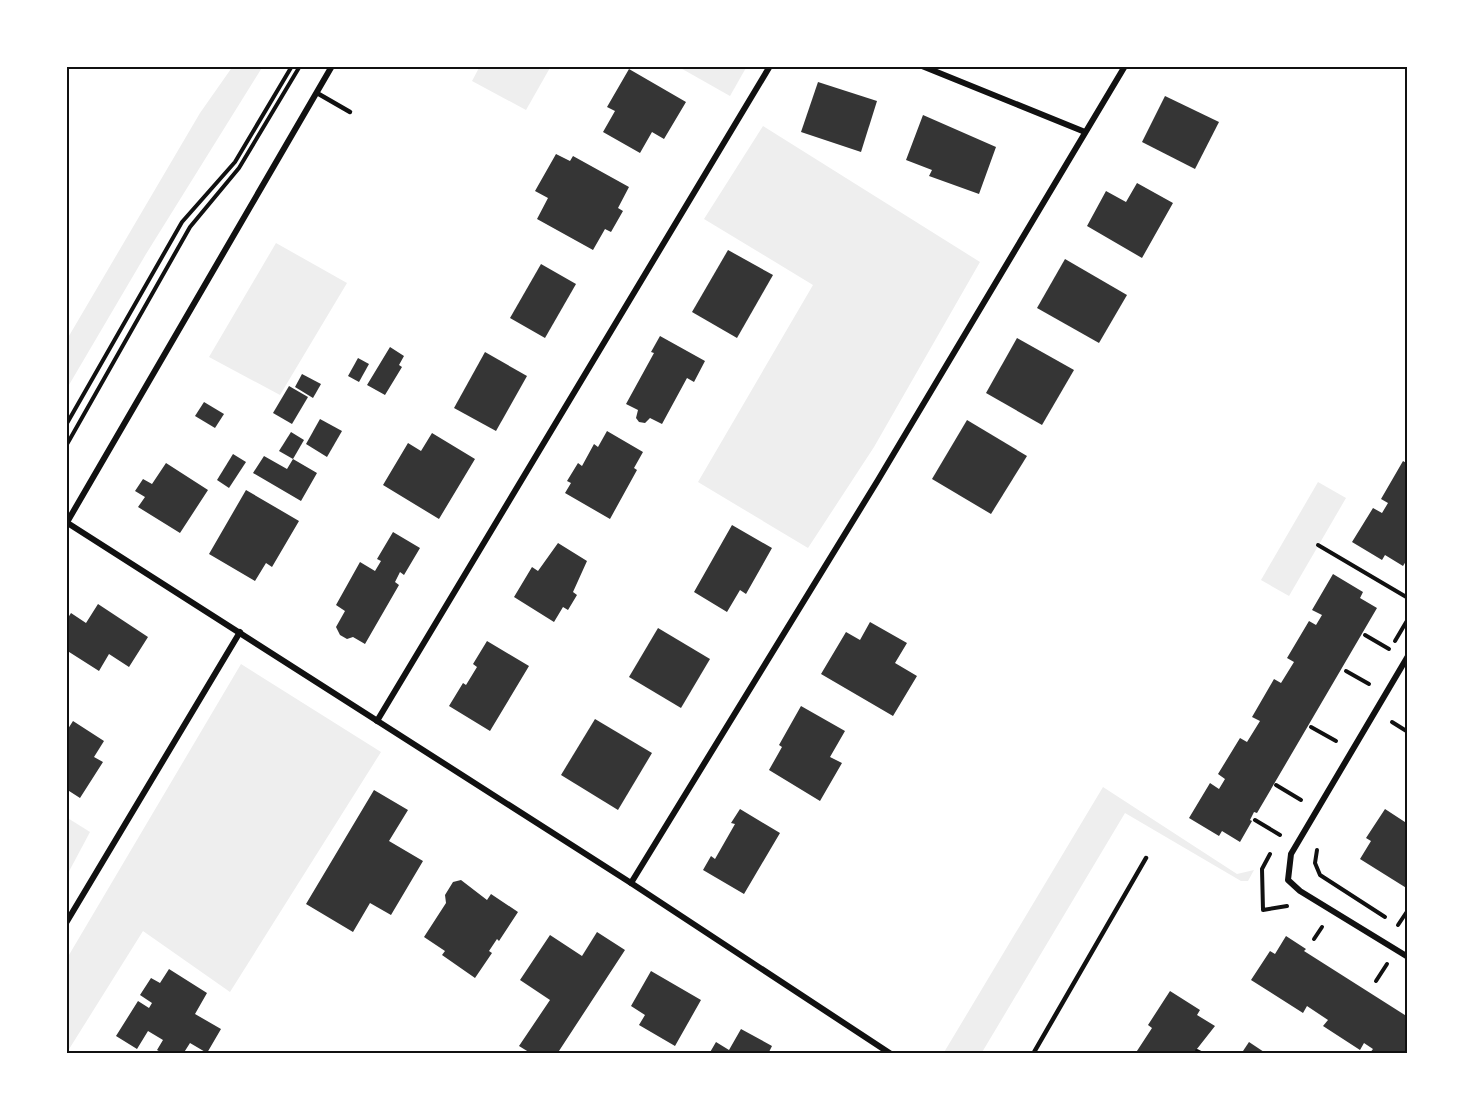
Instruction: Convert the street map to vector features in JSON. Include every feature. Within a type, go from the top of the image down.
[{"type":"street","points":[[332,66],[66,523],[631,883],[891,1054]]},
{"type":"street","points":[[377,721],[770,66]]},
{"type":"street","points":[[922,66],[1085,132]]},
{"type":"street","points":[[631,883],[878,480],[1125,66]]},
{"type":"street","points":[[66,923],[240,632]]},
{"type":"street","points":[[1408,656],[1292,854],[1288,880],[1300,891],[1408,957]]},
{"type":"lane","points":[[316,93],[350,112]]},
{"type":"lane","points":[[1033,1054],[1146,858]]},
{"type":"path","points":[[66,425],[182,222],[235,162],[292,66]]},
{"type":"path","points":[[66,446],[190,227],[240,168],[300,66]]},
{"type":"path","points":[[1318,546],[1408,598]]},
{"type":"path","points":[[1365,635],[1390,650]]},
{"type":"path","points":[[1346,671],[1370,684]]},
{"type":"path","points":[[1385,731],[1397,712]]},
{"type":"path","points":[[1391,721],[1408,732]]},
{"type":"path","points":[[1311,727],[1336,742]]},
{"type":"path","points":[[1276,785],[1302,800]]},
{"type":"path","points":[[1255,820],[1281,836]]},
{"type":"path","points":[[1317,848],[1315,863],[1320,875],[1403,929]]},
{"type":"path","points":[[1398,926],[1408,910]]},
{"type":"path","points":[[1314,939],[1324,924]]},
{"type":"path","points":[[1376,981],[1387,964]]},
{"type":"path","points":[[1197,1051],[1203,1054]]},
{"type":"shaded area","points":[[233,66],[263,66],[146,254],[66,390],[66,341],[200,113]]},
{"type":"shaded area","points":[[480,66],[551,66],[526,110],[472,81]]},
{"type":"shaded area","points":[[677,66],[747,66],[730,96]]},
{"type":"shaded area","points":[[763,126],[980,262],[874,447],[808,548],[698,482],[813,285],[704,219]]},
{"type":"shaded area","points":[[276,243],[347,283],[280,395],[209,357]]},
{"type":"shaded area","points":[[1318,482],[1346,498],[1289,596],[1261,580]]},
{"type":"shaded area","points":[[241,664],[381,752],[230,992],[143,931],[66,1054],[66,960]]},
{"type":"shaded area","points":[[1103,787],[1237,874],[1254,870],[1248,881],[1241,881],[1125,813],[981,1054],[943,1054]]},
{"type":"shaded area","points":[[66,817],[90,832],[66,877]]},
{"type":"building","points":[[629,69],[686,102],[664,139],[652,132],[640,153],[603,132],[615,111],[607,107]]},
{"type":"building","points":[[818,82],[877,101],[861,152],[801,132]]},
{"type":"building","points":[[1165,96],[1219,122],[1195,169],[1142,142]]},
{"type":"building","points":[[923,115],[996,147],[979,194],[929,176],[932,170],[906,160]]},
{"type":"building","points":[[556,154],[570,161],[573,156],[629,187],[618,208],[623,211],[611,232],[605,229],[593,250],[537,219],[548,198],[535,191]]},
{"type":"building","points":[[1137,183],[1173,203],[1142,258],[1087,226],[1106,191],[1126,202]]},
{"type":"building","points":[[728,250],[773,275],[737,338],[692,312]]},
{"type":"building","points":[[1065,259],[1127,295],[1099,343],[1037,308]]},
{"type":"building","points":[[541,264],[576,284],[545,338],[510,318]]},
{"type":"building","points":[[660,336],[705,361],[694,382],[687,378],[662,424],[650,418],[645,423],[639,422],[636,418],[638,410],[626,404],[654,353],[651,352]]},
{"type":"building","points":[[1017,338],[1074,370],[1042,425],[986,393]]},
{"type":"building","points":[[390,347],[404,356],[399,365],[402,367],[385,395],[367,385]]},
{"type":"building","points":[[485,352],[527,376],[496,431],[454,408]]},
{"type":"building","points":[[358,358],[369,364],[359,382],[348,376]]},
{"type":"building","points":[[302,374],[321,384],[313,398],[295,387]]},
{"type":"building","points":[[289,386],[308,397],[292,424],[273,413]]},
{"type":"building","points":[[204,402],[224,414],[215,428],[195,416]]},
{"type":"building","points":[[320,419],[342,431],[327,457],[306,444]]},
{"type":"building","points":[[967,420],[1027,456],[991,514],[932,479]]},
{"type":"building","points":[[607,431],[643,452],[634,468],[637,470],[610,519],[565,493],[571,483],[567,481],[578,463],[582,466],[594,444],[598,447]]},
{"type":"building","points":[[291,432],[304,440],[293,459],[279,451]]},
{"type":"building","points":[[432,433],[475,459],[439,519],[383,485],[408,443],[421,451]]},
{"type":"building","points":[[233,454],[246,462],[229,488],[217,480]]},
{"type":"building","points":[[264,456],[287,469],[293,459],[317,473],[301,501],[253,473]]},
{"type":"building","points":[[1403,461],[1408,464],[1408,558],[1403,566],[1385,555],[1382,560],[1352,542],[1373,508],[1382,513],[1388,503],[1381,499]]},
{"type":"building","points":[[166,463],[208,490],[180,533],[138,507],[145,497],[135,491],[143,479],[152,484]]},
{"type":"building","points":[[246,490],[299,521],[272,567],[266,563],[255,581],[209,554]]},
{"type":"building","points":[[732,525],[772,548],[746,594],[740,590],[727,612],[694,592]]},
{"type":"building","points":[[393,532],[420,548],[404,575],[400,572],[395,582],[399,585],[365,644],[353,637],[347,639],[340,635],[336,627],[345,611],[336,605],[360,562],[375,571],[381,561],[377,559]]},
{"type":"building","points":[[558,543],[587,561],[573,592],[577,595],[568,610],[563,607],[554,622],[514,597],[532,567],[538,571]]},
{"type":"building","points":[[1333,574],[1363,592],[1360,598],[1377,608],[1257,813],[1254,812],[1250,820],[1252,821],[1240,842],[1222,831],[1219,836],[1189,818],[1210,783],[1219,789],[1225,779],[1218,774],[1240,738],[1247,742],[1260,721],[1252,717],[1274,679],[1281,683],[1294,662],[1287,658],[1309,621],[1316,625],[1322,615],[1312,610]]},
{"type":"building","points":[[98,604],[148,637],[129,667],[109,654],[99,671],[66,650],[66,621],[71,613],[86,623]]},
{"type":"building","points":[[870,622],[907,643],[895,663],[917,676],[893,716],[821,674],[846,632],[860,640]]},
{"type":"building","points":[[658,628],[710,659],[681,708],[629,677]]},
{"type":"building","points":[[487,641],[529,666],[490,731],[449,706],[463,683],[466,685],[477,667],[473,664]]},
{"type":"building","points":[[801,706],[845,731],[830,757],[842,763],[820,801],[769,770],[782,747],[779,745]]},
{"type":"building","points":[[595,719],[652,753],[618,810],[561,775]]},
{"type":"building","points":[[73,721],[104,741],[94,757],[103,762],[80,798],[66,789],[66,732]]},
{"type":"building","points":[[374,790],[408,810],[389,841],[423,861],[391,915],[370,903],[353,932],[306,904]]},
{"type":"building","points":[[740,809],[780,833],[744,894],[703,870],[711,856],[715,859],[735,824],[731,823]]},
{"type":"building","points":[[1385,809],[1408,824],[1408,889],[1360,859],[1371,841],[1366,838]]},
{"type":"building","points":[[461,880],[487,900],[491,894],[518,912],[499,941],[497,939],[489,951],[492,953],[475,978],[442,955],[445,951],[424,937],[446,903],[445,895],[453,882]]},
{"type":"building","points":[[597,932],[625,950],[557,1054],[532,1054],[519,1046],[550,1000],[520,980],[550,935],[582,956]]},
{"type":"building","points":[[1286,936],[1306,949],[1304,951],[1408,1017],[1408,1054],[1369,1054],[1373,1049],[1364,1043],[1360,1050],[1323,1026],[1328,1020],[1307,1006],[1303,1013],[1251,980],[1270,951],[1275,954]]},
{"type":"building","points":[[169,969],[207,993],[195,1014],[221,1029],[207,1053],[190,1043],[183,1054],[164,1054],[157,1050],[163,1040],[148,1031],[137,1049],[116,1036],[138,1001],[149,1008],[152,1003],[140,995],[151,978],[160,983]]},
{"type":"building","points":[[651,971],[701,1000],[675,1046],[639,1025],[645,1015],[631,1006]]},
{"type":"building","points":[[1170,991],[1200,1010],[1197,1015],[1215,1026],[1193,1054],[1135,1054],[1152,1028],[1148,1025]]},
{"type":"building","points":[[741,1029],[772,1046],[768,1054],[709,1054],[716,1042],[729,1050]]},
{"type":"building","points":[[1249,1042],[1267,1054],[1241,1054]]}]
